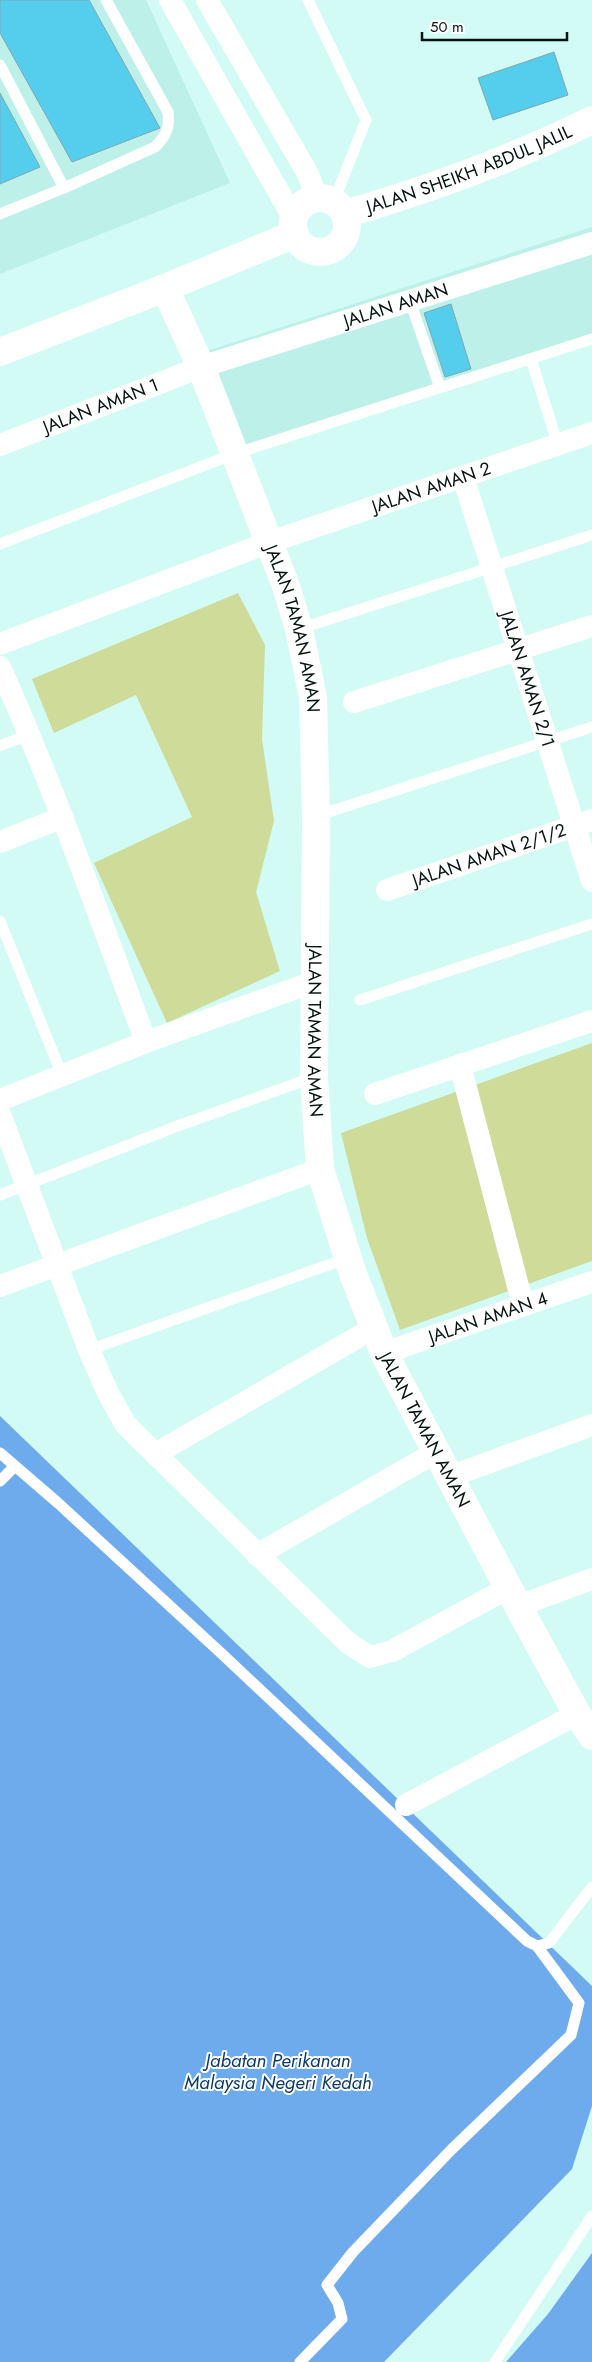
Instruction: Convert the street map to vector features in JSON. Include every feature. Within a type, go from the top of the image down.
[{"type":"street","points":[[170,0],[294,226],[298,241],[313,251],[330,250],[343,239],[347,231],[332,205],[308,174],[207,0]]},
{"type":"street","name":"JALAN SHEIKH ABDUL JALIL","points":[[332,205],[402,198],[531,147],[592,120]]},
{"type":"street","points":[[0,352],[165,288],[294,226],[302,205],[332,205]]},
{"type":"street","name":"JALAN AMAN","points":[[200,366],[592,243]]},
{"type":"street","name":"JALAN TAMAN AMAN","points":[[165,288],[200,366],[270,542],[299,629],[313,697],[316,816],[313,982],[314,1077],[320,1169],[372,1328],[384,1354],[513,1597],[577,1714],[592,1736]]},
{"type":"street","name":"JALAN AMAN 1","points":[[0,445],[200,366]]},
{"type":"street","name":"JALAN AMAN 2","points":[[0,644],[270,542],[592,433]]},
{"type":"street","name":"JALAN AMAN 2/1","points":[[463,477],[548,742],[583,823],[592,881]]},
{"type":"street","points":[[354,702],[592,626]]},
{"type":"street","points":[[0,667],[30,734],[63,817],[146,1042]]},
{"type":"street","points":[[0,842],[63,817]]},
{"type":"street","name":"JALAN AMAN 2/1/2","points":[[387,890],[583,823]]},
{"type":"street","points":[[0,1100],[146,1042],[313,982]]},
{"type":"street","points":[[375,1094],[592,1021]]},
{"type":"street","points":[[460,1065],[524,1305]]},
{"type":"street","points":[[0,1114],[89,1350],[108,1393],[126,1425],[348,1644],[370,1657],[392,1651],[513,1597],[592,1579]]},
{"type":"street","points":[[0,1286],[320,1169]]},
{"type":"street","name":"JALAN AMAN 4","points":[[384,1354],[592,1282]]},
{"type":"street","points":[[155,1454],[372,1328]]},
{"type":"street","points":[[449,1477],[592,1426]]},
{"type":"street","points":[[257,1556],[436,1452]]},
{"type":"street","points":[[406,1805],[577,1714]]},
{"type":"lane","points":[[0,214],[64,188],[155,147],[165,136],[170,125],[168,112],[106,0]]},
{"type":"lane","points":[[308,0],[366,120],[332,205]]},
{"type":"lane","points":[[0,65],[64,188]]},
{"type":"lane","points":[[410,301],[440,388]]},
{"type":"lane","points":[[0,544],[234,454],[592,339]]},
{"type":"lane","points":[[531,359],[558,445]]},
{"type":"lane","points":[[299,629],[592,535]]},
{"type":"lane","points":[[316,816],[592,728]]},
{"type":"lane","points":[[0,746],[30,734]]},
{"type":"lane","points":[[0,921],[62,1075]]},
{"type":"lane","points":[[360,1000],[592,924]]},
{"type":"lane","points":[[0,1195],[314,1077]]},
{"type":"lane","points":[[89,1350],[348,1258]]},
{"type":"lane","points":[[0,1453],[58,1503],[221,1653],[527,1941],[537,1946],[579,2003],[571,2035],[452,2149],[353,2252],[327,2285],[338,2303],[342,2318],[300,2362]]},
{"type":"lane","points":[[0,1481],[15,1466]]},
{"type":"lane","points":[[537,1946],[549,1943],[592,1887]]},
{"type":"lane","points":[[495,2362],[592,2216]]},
{"type":"shaded area","points":[[0,0],[146,0],[230,183],[0,274]]},
{"type":"shaded area","points":[[592,227],[592,337],[235,452],[204,352]]},
{"type":"green space","points":[[238,593],[265,645],[262,739],[274,821],[256,892],[280,971],[167,1023],[94,863],[192,817],[136,695],[54,733],[32,679]]},
{"type":"green space","points":[[592,1043],[592,1261],[400,1330],[367,1238],[341,1133]]},
{"type":"water","name":"Jabatan Perikanan Malaysia Negeri Kedah","points":[[0,1416],[592,1986],[592,2106],[572,2169],[384,2362],[0,2362]]},
{"type":"water","points":[[592,2253],[592,2362],[506,2362],[548,2314]]},
{"type":"building","points":[[0,0],[89,0],[160,128],[72,162],[0,33]]},
{"type":"building","points":[[554,52],[568,95],[493,120],[478,78]]},
{"type":"building","points":[[0,93],[40,167],[0,184]]},
{"type":"building","points":[[451,304],[471,369],[445,377],[424,313]]}]
